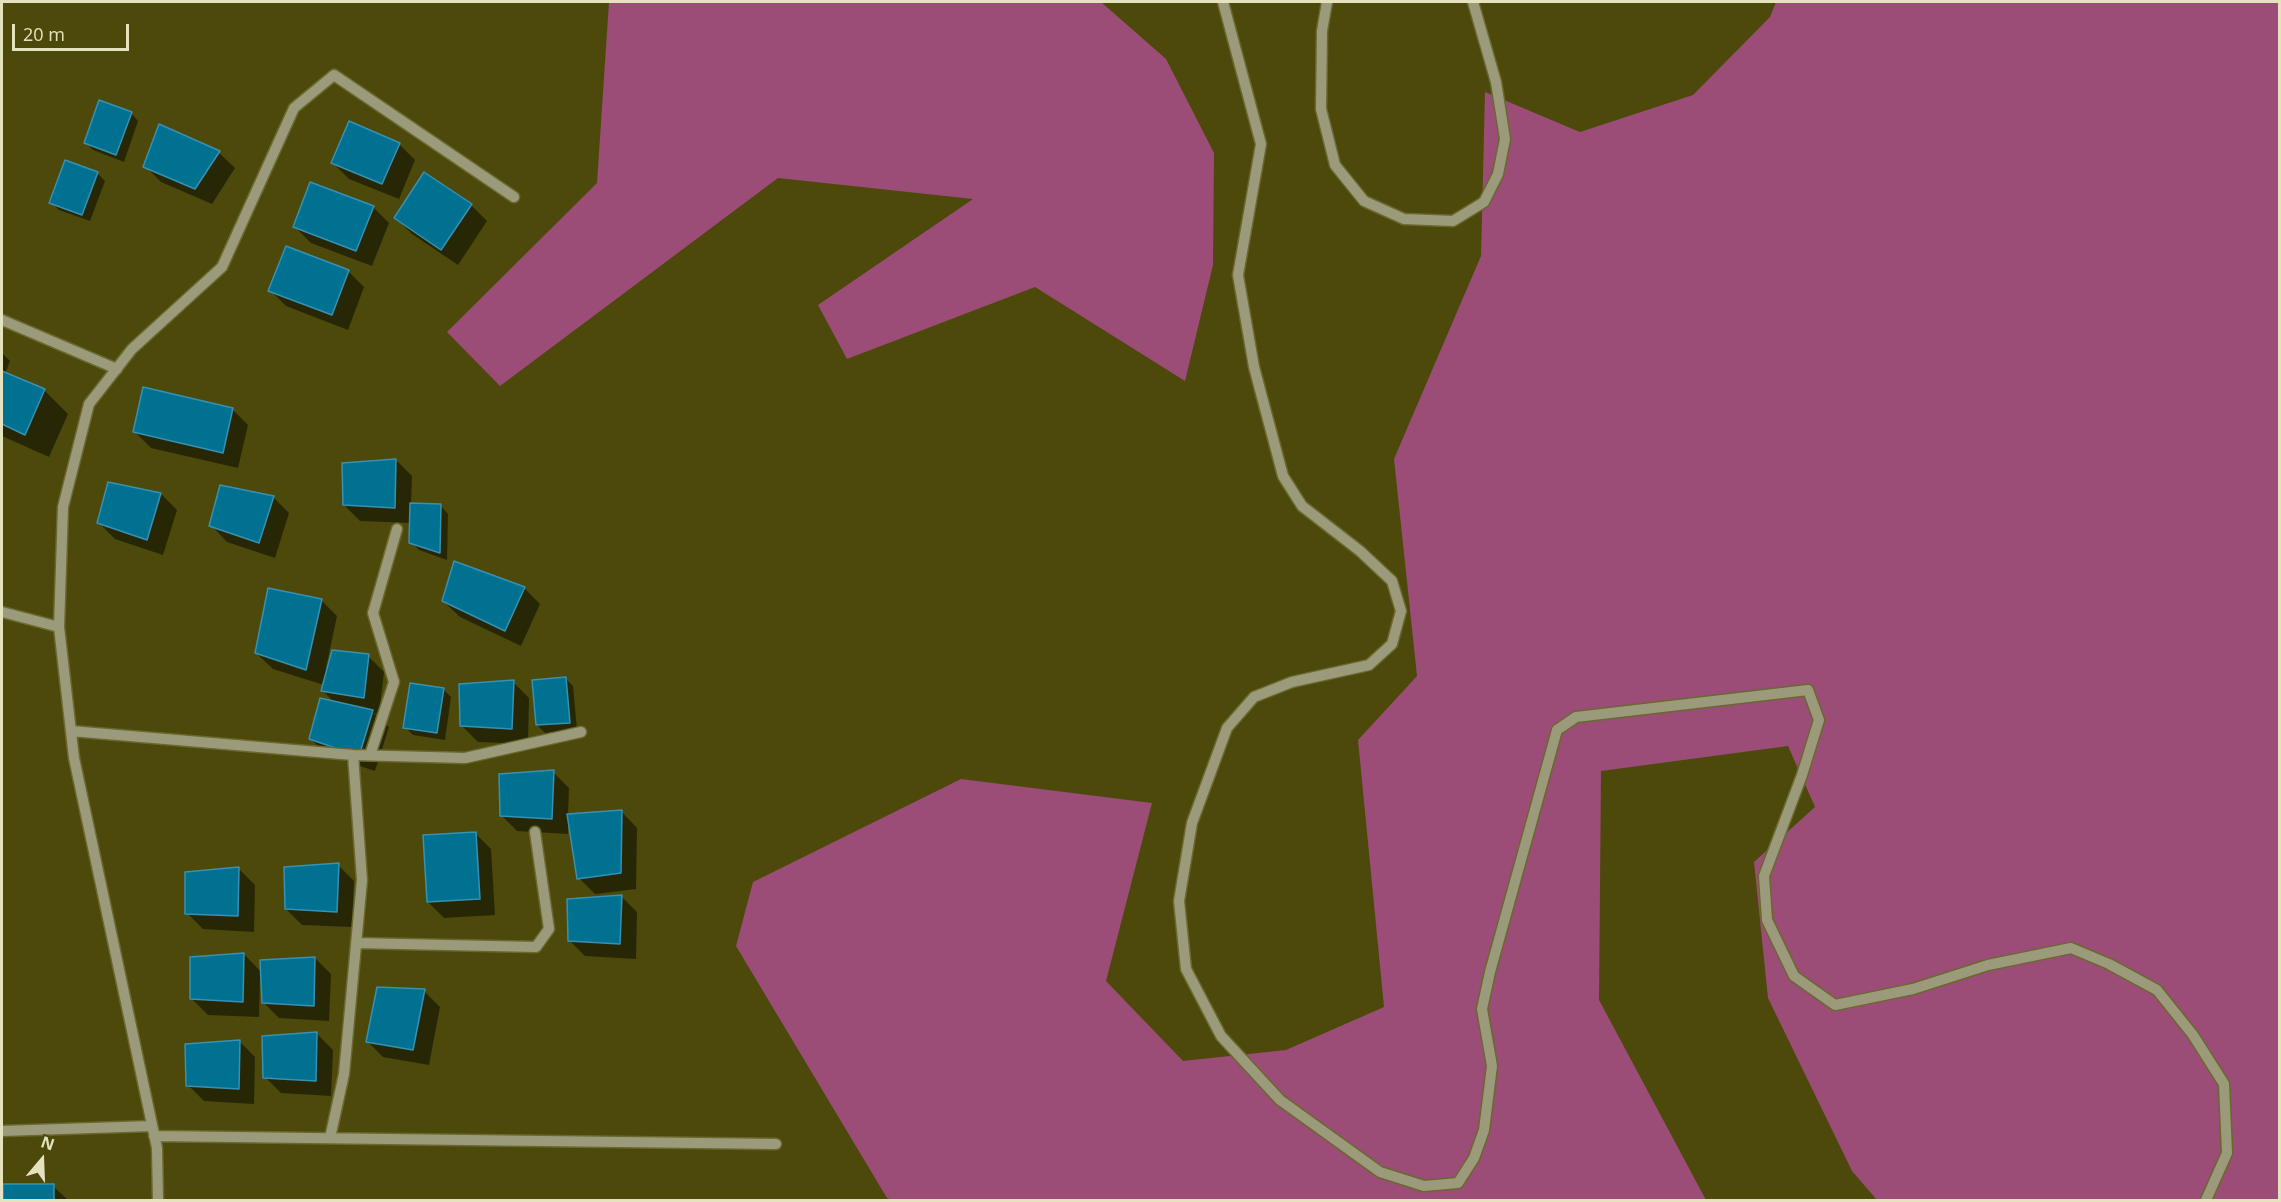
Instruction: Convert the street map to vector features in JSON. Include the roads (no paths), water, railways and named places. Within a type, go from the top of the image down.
[{"type":"street","points":[[1223,2],[1261,144],[1238,275],[1254,367],[1283,476],[1302,506],[1360,551],[1392,581],[1401,611],[1392,644],[1369,665],[1292,682],[1254,697],[1227,728],[1192,823],[1179,901],[1186,969],[1221,1036],[1280,1100],[1380,1172],[1424,1186],[1458,1183],[1474,1158],[1484,1130],[1492,1066],[1482,1009],[1490,972],[1557,730],[1576,717],[1808,690],[1819,720],[1802,776],[1764,876],[1767,920],[1794,976],[1835,1005],[1913,989],[1988,965],[2071,948],[2109,964],[2157,990],[2193,1035],[2224,1084],[2227,1154],[2206,1200]]},
{"type":"street","points":[[1327,2],[1322,32],[1320,109],[1335,165],[1364,201],[1374,206],[1404,219],[1453,221],[1484,202],[1498,174],[1505,138],[1496,82],[1473,2]]},
{"type":"street","points":[[158,1200],[157,1148],[74,758],[59,627],[63,507],[89,404],[132,349],[222,267],[294,108],[334,75],[514,197]]},
{"type":"street","points":[[2,320],[117,369]]},
{"type":"street","points":[[370,755],[394,681],[373,613],[397,529]]},
{"type":"street","points":[[2,612],[59,627]]},
{"type":"street","points":[[71,731],[353,755],[465,758],[581,732]]},
{"type":"street","points":[[330,1138],[344,1074],[362,880],[353,755]]},
{"type":"street","points":[[356,943],[536,948],[549,929],[535,832]]},
{"type":"street","points":[[2,1131],[153,1131],[330,1138],[776,1144]]}]
